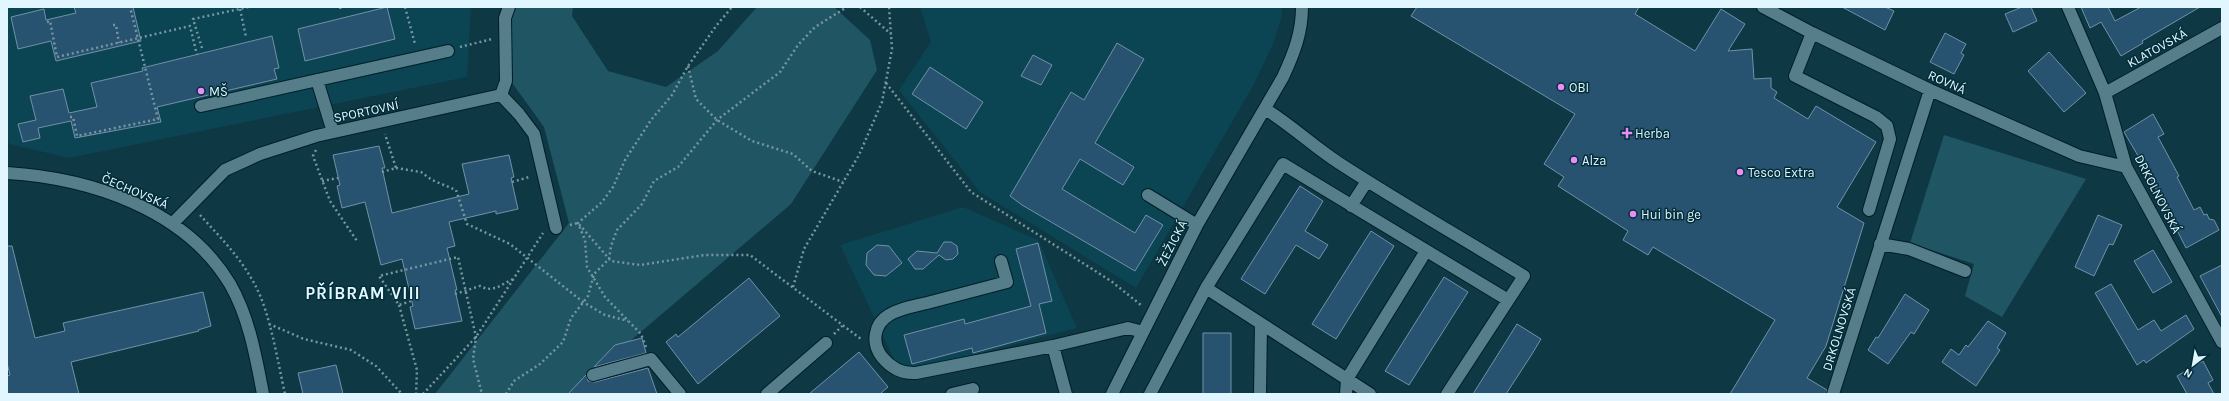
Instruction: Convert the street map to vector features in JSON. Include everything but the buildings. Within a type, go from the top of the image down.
[{"type":"street","points":[[509,7],[505,18],[504,37],[506,81],[500,95],[519,114],[534,134],[556,228]]},
{"type":"street","name":"ŽEŽICKÁ","points":[[1112,394],[1197,225],[1265,109],[1295,52],[1302,26],[1302,7]]},
{"type":"street","name":"ROVNÁ","points":[[1763,7],[1812,33],[1930,90],[2080,156],[2126,167]]},
{"type":"street","name":"DRKOLNOVSKÁ","points":[[2068,7],[2105,93],[2126,167],[2222,342]]},
{"type":"street","name":"KLATOVSKÁ","points":[[2105,93],[2222,28]]},
{"type":"street","points":[[1812,33],[1795,76],[1876,117],[1887,126],[1890,139],[1870,210]]},
{"type":"street","points":[[201,106],[448,51]]},
{"type":"street","points":[[317,80],[333,132]]},
{"type":"street","name":"DRKOLNOVSKÁ","points":[[1834,394],[1880,244],[1930,90]]},
{"type":"street","name":"SPORTOVNÍ","points":[[173,223],[225,170],[260,154],[333,132],[500,95]]},
{"type":"street","points":[[1265,109],[1289,124],[1332,158],[1366,181],[1524,276],[1447,394]]},
{"type":"street","points":[[1150,394],[1206,288],[1283,164],[1508,300]]},
{"type":"street","name":"ČECHOVSKÁ","points":[[7,173],[82,185],[147,209],[173,223],[217,264],[230,285],[249,330],[263,394]]},
{"type":"street","points":[[1351,206],[1366,181]]},
{"type":"street","points":[[1148,195],[1197,225]]},
{"type":"street","points":[[1880,244],[1909,249],[1965,271]]},
{"type":"street","points":[[1346,394],[1347,379],[1426,250]]},
{"type":"street","points":[[1001,261],[1007,282],[890,314],[882,320],[877,329],[875,340],[877,350],[890,365],[900,372],[908,373],[1053,346],[1128,328],[1143,332]]},
{"type":"street","points":[[1206,288],[1370,394]]},
{"type":"street","points":[[1260,394],[1261,324]]},
{"type":"street","points":[[767,394],[826,343]]},
{"type":"street","points":[[1053,346],[1066,394]]},
{"type":"street","points":[[593,375],[651,359],[680,394]]},
{"type":"street","points":[[952,394],[973,389]]},
{"type":"path","points":[[70,117],[73,117],[77,136],[158,119],[130,7]]},
{"type":"path","points":[[202,48],[193,19],[249,7]]},
{"type":"path","points":[[340,7],[341,11]]},
{"type":"path","points":[[406,7],[418,57]]},
{"type":"path","points":[[556,228],[578,223],[602,202],[613,187],[625,160],[651,120],[672,94],[688,66],[732,7]]},
{"type":"path","points":[[506,394],[514,381],[540,364],[563,342],[571,318],[588,296],[594,274],[609,259],[611,246],[617,230],[642,204],[654,181],[678,167],[717,120],[780,72],[798,45],[815,28],[847,7]]},
{"type":"path","points":[[860,7],[891,34]]},
{"type":"path","points":[[793,287],[804,249],[859,155],[882,102],[892,49],[889,7]]},
{"type":"path","points":[[240,9],[246,37]]},
{"type":"path","points":[[47,22],[50,21],[57,57],[190,26],[198,55]]},
{"type":"path","points":[[113,25],[116,25],[119,43]]},
{"type":"path","points":[[448,51],[469,43],[504,37]]},
{"type":"path","points":[[688,66],[696,99],[717,120],[752,141],[793,154],[812,171],[843,182]]},
{"type":"path","points":[[886,83],[971,192],[1111,281],[1152,314]]},
{"type":"path","points":[[384,130],[396,168]]},
{"type":"path","points":[[319,144],[313,156],[322,181],[330,201],[357,241]]},
{"type":"path","points":[[382,172],[396,168],[421,172],[432,180],[456,190],[467,224],[510,244],[583,302],[605,314],[628,321]]},
{"type":"path","points":[[527,170],[531,185]]},
{"type":"path","points":[[512,182],[529,177]]},
{"type":"path","points":[[322,181],[338,178]]},
{"type":"path","points":[[578,223],[609,259],[640,265],[705,256],[750,256],[877,350]]},
{"type":"path","points":[[578,223],[585,240],[587,266],[605,297],[641,334],[651,359]]},
{"type":"path","points":[[423,394],[476,337],[543,231]]},
{"type":"path","points":[[416,394],[417,370],[399,305],[379,276],[458,257],[476,337],[473,359],[482,394]]},
{"type":"path","points":[[455,294],[480,286],[487,289],[496,288],[514,278]]},
{"type":"path","points":[[399,305],[411,302]]},
{"type":"path","points":[[269,324],[304,340],[351,350],[376,366],[402,394]]},
{"type":"shaded area","name":"MŠ","points":[[7,7],[471,7],[467,77],[69,158],[9,144],[7,136]]},
{"type":"shaded area","points":[[515,7],[573,7],[572,16],[608,71],[666,87],[718,51],[757,7],[834,7],[870,40],[877,70],[791,204],[568,394],[435,394],[569,223],[544,127],[510,80],[507,22]]},
{"type":"shaded area","points":[[920,7],[1281,7],[1282,15],[1273,44],[1254,84],[1136,288],[980,192],[899,90],[931,42]]},
{"type":"shaded area","points":[[1944,135],[2086,179],[2002,317],[1965,296],[1974,264],[1910,243]]},
{"type":"shaded area","points":[[963,207],[1038,240],[1077,328],[901,374],[840,245]]},
{"type":"place","name":"OBI","points":[[1561,87]]},
{"type":"place","name":"MŠ","points":[[201,91]]},
{"type":"place","name":"Herba","points":[[1627,133]]},
{"type":"place","name":"Alza","points":[[1574,160]]},
{"type":"place","name":"Tesco Extra","points":[[1740,172]]},
{"type":"place","name":"Hui bin ge","points":[[1633,214]]},
{"type":"district","name":"PŘÍBRAM VIII","points":[[363,293]]}]
